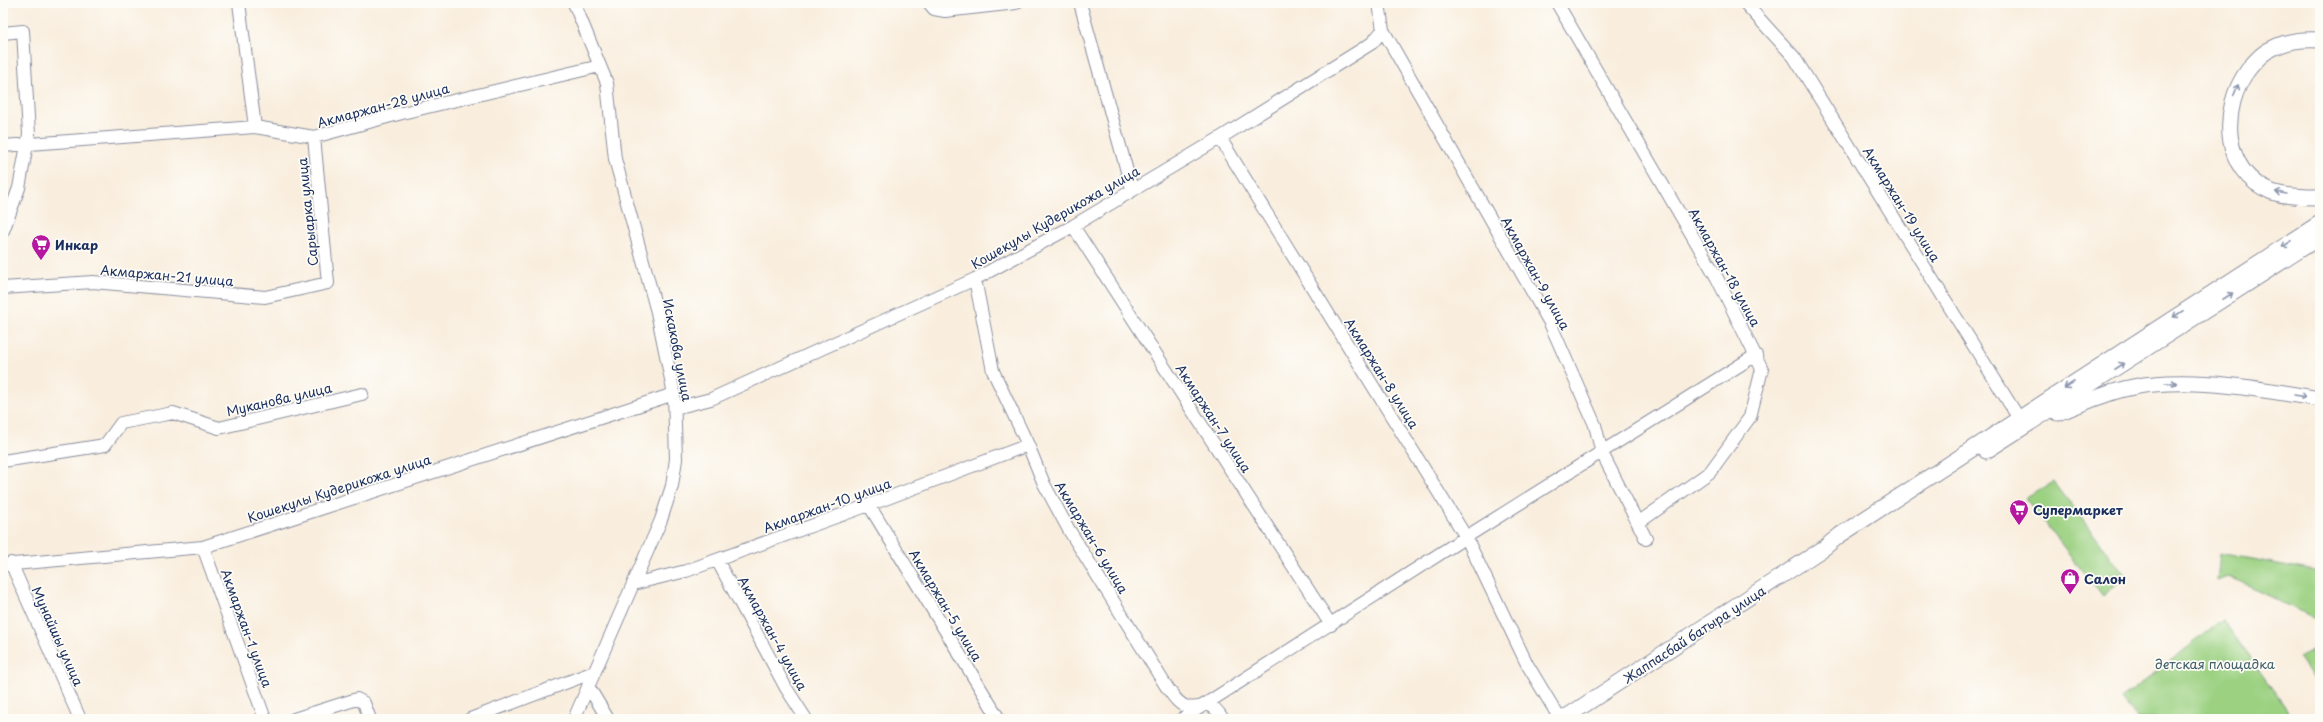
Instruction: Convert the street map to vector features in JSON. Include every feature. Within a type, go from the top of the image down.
[{"type":"main road","points":[[2320,40],[2299,39],[2271,48],[2254,62],[2239,82],[2228,119],[2230,139],[2237,160],[2251,179],[2272,192],[2304,198],[2320,197]]},
{"type":"main road","points":[[2023,424],[2320,223]]},
{"type":"main road","points":[[2023,424],[2320,237]]},
{"type":"main road","points":[[2023,424],[2116,392],[2153,384],[2199,383],[2250,388],[2320,400]]},
{"type":"main road","name":"Жаппасбай батыра улица","points":[[1562,719],[1824,548],[1840,535],[2023,424]]},
{"type":"street","points":[[239,3],[255,127]]},
{"type":"street","name":"Искакова улица","points":[[574,3],[607,83],[615,159],[657,312],[676,408],[676,459],[672,486],[661,520],[574,719]]},
{"type":"street","points":[[929,3],[934,9],[945,11],[1016,3]]},
{"type":"street","points":[[1080,3],[1132,190]]},
{"type":"street","points":[[1379,3],[1382,30]]},
{"type":"street","name":"Акмаржан-18 улица","points":[[1557,3],[1717,278],[1756,355],[1762,370],[1750,417],[1710,472],[1638,523]]},
{"type":"street","name":"Акмаржан-19 улица","points":[[1745,3],[1794,57],[2023,424]]},
{"type":"street","name":"Кошекулы Кудерикожа улица","points":[[676,408],[711,398],[975,279],[1073,226],[1220,138],[1372,42],[1382,30]]},
{"type":"street","name":"Акмаржан-9 улица","points":[[1382,30],[1550,323],[1595,425],[1602,453],[1646,539]]},
{"type":"street","points":[[3,33],[23,31],[29,134],[19,188],[3,231]]},
{"type":"street","name":"Акмаржан-28 улица","points":[[3,146],[255,127],[314,137],[410,111],[600,66]]},
{"type":"street","name":"Сарыарка улица","points":[[314,137],[328,283]]},
{"type":"street","name":"Акмаржан-8 улица","points":[[1220,138],[1466,536],[1527,664],[1562,719]]},
{"type":"street","name":"Акмаржан-7 улица","points":[[1073,226],[1331,625]]},
{"type":"street","name":"Акмаржан-6 улица","points":[[975,279],[994,370],[1044,484],[1069,530],[1166,686],[1179,703],[1189,708],[1206,704]]},
{"type":"street","name":"Акмаржан-21 улица","points":[[3,288],[93,282],[265,297],[328,283]]},
{"type":"street","points":[[1182,719],[1331,625],[1466,536],[1602,453],[1756,355]]},
{"type":"street","name":"Муканова улица","points":[[3,461],[104,445],[121,423],[128,421],[173,414],[219,428],[362,394]]},
{"type":"street","name":"Кошекулы Кудерикожа улица","points":[[7,564],[203,547],[674,394]]},
{"type":"street","name":"Акмаржан-10 улица","points":[[633,584],[657,580],[717,560],[1028,445]]},
{"type":"street","name":"Акмаржан-5 улица","points":[[869,505],[999,719]]},
{"type":"street","name":"Акмаржан-1 улица","points":[[203,547],[265,719]]},
{"type":"street","name":"Акмаржан-4 улица","points":[[717,560],[786,688],[806,719]]},
{"type":"street","name":"Мунайшы улица","points":[[7,564],[80,719]]},
{"type":"street","points":[[470,719],[594,672]]},
{"type":"street","points":[[588,686],[608,719]]},
{"type":"street","points":[[294,719],[348,700],[357,699],[364,703],[370,719]]},
{"type":"street","points":[[1206,704],[1216,709],[1223,719]]},
{"type":"green space","points":[[2054,482],[2126,577],[2103,597],[2025,498]]},
{"type":"green space","points":[[2220,553],[2320,572],[2320,633],[2315,619],[2242,582],[2229,577],[2217,581]]},
{"type":"green space","name":"детская площадка","points":[[2223,620],[2294,719],[2137,719],[2121,699]]},
{"type":"green space","points":[[2320,639],[2320,682],[2317,684],[2298,657],[2315,648]]},
{"type":"place","name":"Инкар","points":[[41,261]]},
{"type":"place","name":"Супермаркет","points":[[2019,526]]},
{"type":"place","name":"Салон","points":[[2070,595]]}]
